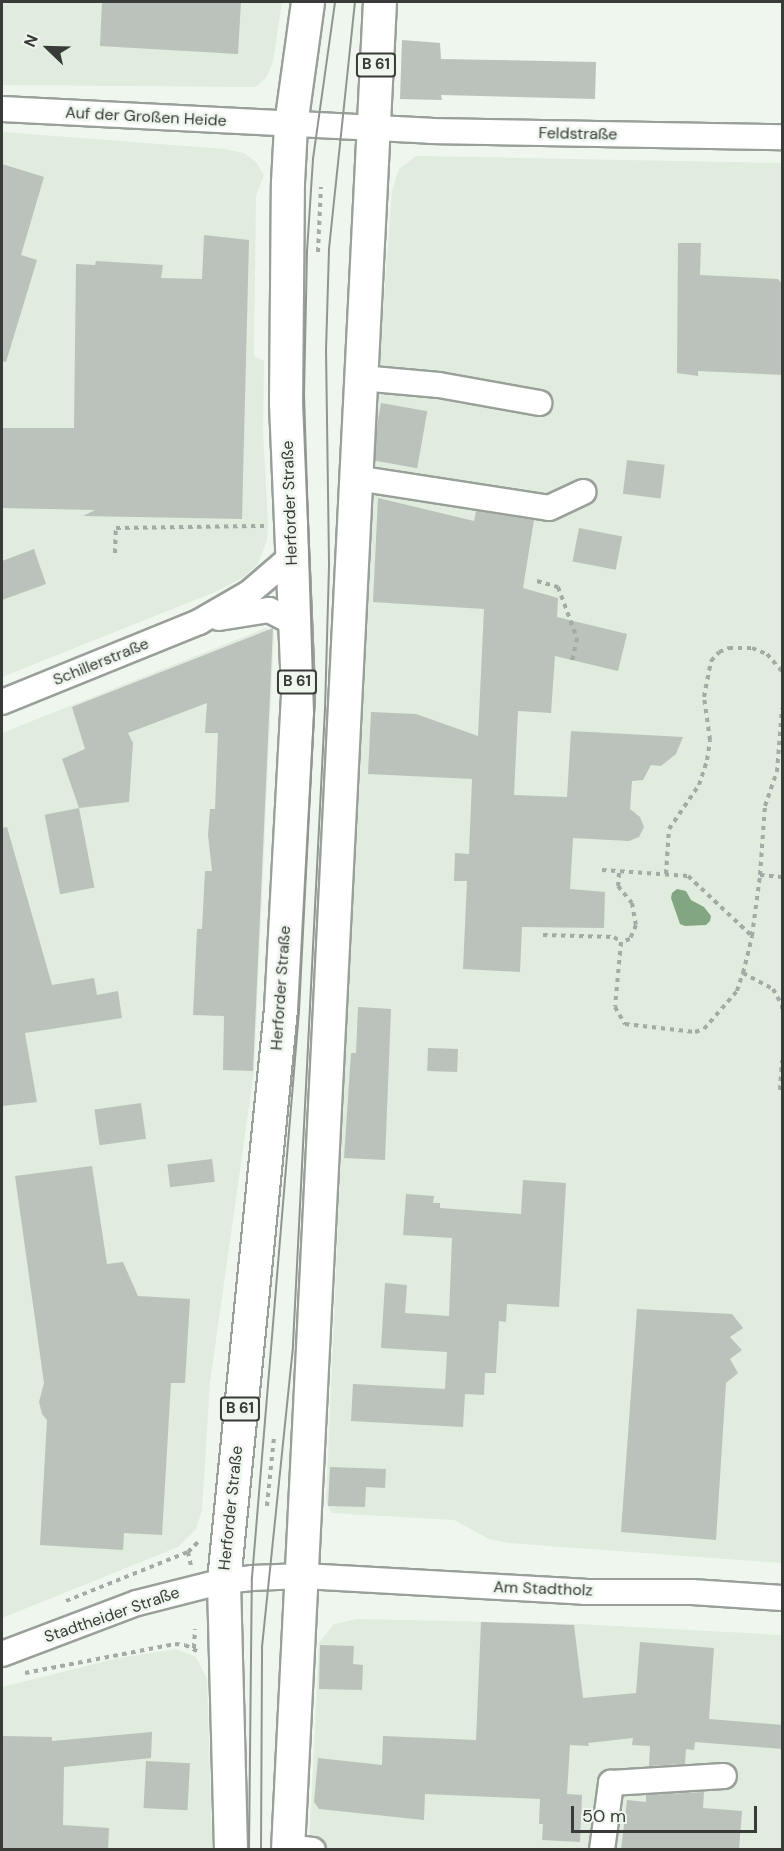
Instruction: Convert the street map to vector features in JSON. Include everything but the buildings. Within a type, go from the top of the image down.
[{"type":"main road","name":"Herforder Straße","points":[[231,1850],[224,1581],[281,1009],[298,690],[286,403],[291,125],[308,2]]},
{"type":"main road","name":"B 61","points":[[296,1849],[303,1576],[380,2]]},
{"type":"street","name":"Auf der Großen Heide","points":[[2,110],[291,125]]},
{"type":"street","points":[[291,125],[373,129]]},
{"type":"street","name":"Feldstraße","points":[[373,129],[783,137]]},
{"type":"street","points":[[361,378],[439,385],[539,403]]},
{"type":"street","points":[[356,478],[549,508],[584,492]]},
{"type":"street","name":"Schillerstraße","points":[[2,702],[200,622],[249,593],[292,556]]},
{"type":"street","name":"Schillerstraße","points":[[200,622],[269,610],[294,623]]},
{"type":"street","name":"Am Stadtholz","points":[[224,1581],[303,1576],[562,1591],[692,1592],[783,1598]]},
{"type":"street","name":"Stadtheider Straße","points":[[2,1654],[137,1603],[224,1581]]},
{"type":"street","points":[[602,1850],[611,1783],[724,1776]]},
{"type":"path","points":[[318,252],[321,187]]},
{"type":"path","points":[[115,553],[116,528],[274,526]]},
{"type":"path","points":[[537,581],[558,587],[577,638],[572,661]]},
{"type":"path","points":[[666,874],[669,829],[673,819],[699,785],[707,760],[710,740],[704,697],[711,661],[719,652],[729,648],[752,648],[767,654],[783,671]]},
{"type":"path","points":[[621,942],[615,1007],[624,1024],[695,1032],[704,1029],[737,991],[752,936],[760,875],[764,816],[777,772],[783,708]]},
{"type":"path","points":[[602,870],[619,873],[688,876],[752,936]]},
{"type":"path","points":[[619,873],[618,886],[632,903],[636,925],[630,939],[621,942]]},
{"type":"path","points":[[760,875],[783,877]]},
{"type":"path","points":[[543,934],[614,937],[621,942]]},
{"type":"path","points":[[743,973],[773,989],[782,1005],[783,1013]]},
{"type":"path","points":[[780,1090],[783,1060]]},
{"type":"path","points":[[267,1506],[274,1437]]},
{"type":"path","points":[[64,1602],[188,1552]]},
{"type":"path","points":[[16,1675],[175,1644],[194,1648],[204,1658]]},
{"type":"shaded area","points":[[2,2],[282,2],[273,62],[266,78],[255,87],[2,85]]},
{"type":"shaded area","points":[[2,132],[224,149],[244,153],[256,162],[264,175],[256,196],[254,356],[264,361],[263,432],[268,523],[267,540],[258,564],[244,577],[215,592],[2,677]]},
{"type":"shaded area","points":[[416,156],[782,163],[782,1563],[509,1543],[489,1539],[454,1520],[332,1513],[326,1503],[370,485],[392,191],[399,169]]},
{"type":"shaded area","points":[[266,628],[274,633],[254,1071],[210,1382],[202,1510],[196,1529],[178,1547],[2,1618],[2,733]]},
{"type":"shaded area","points":[[677,889],[686,891],[691,900],[704,907],[711,916],[706,925],[685,926],[680,924],[671,898],[672,893]]},
{"type":"shaded area","points":[[358,1619],[578,1624],[782,1635],[782,1849],[309,1850],[319,1643],[334,1624]]},
{"type":"shaded area","points":[[176,1649],[196,1657],[207,1679],[212,1849],[2,1849],[2,1687],[119,1658]]},
{"type":"tram line","points":[[249,1850],[252,1578],[299,1011],[314,713],[304,395],[307,252],[313,159],[335,2]]},
{"type":"tram line","points":[[261,1850],[262,1647],[293,1345],[325,710],[329,563],[326,351],[329,249],[355,2]]}]
